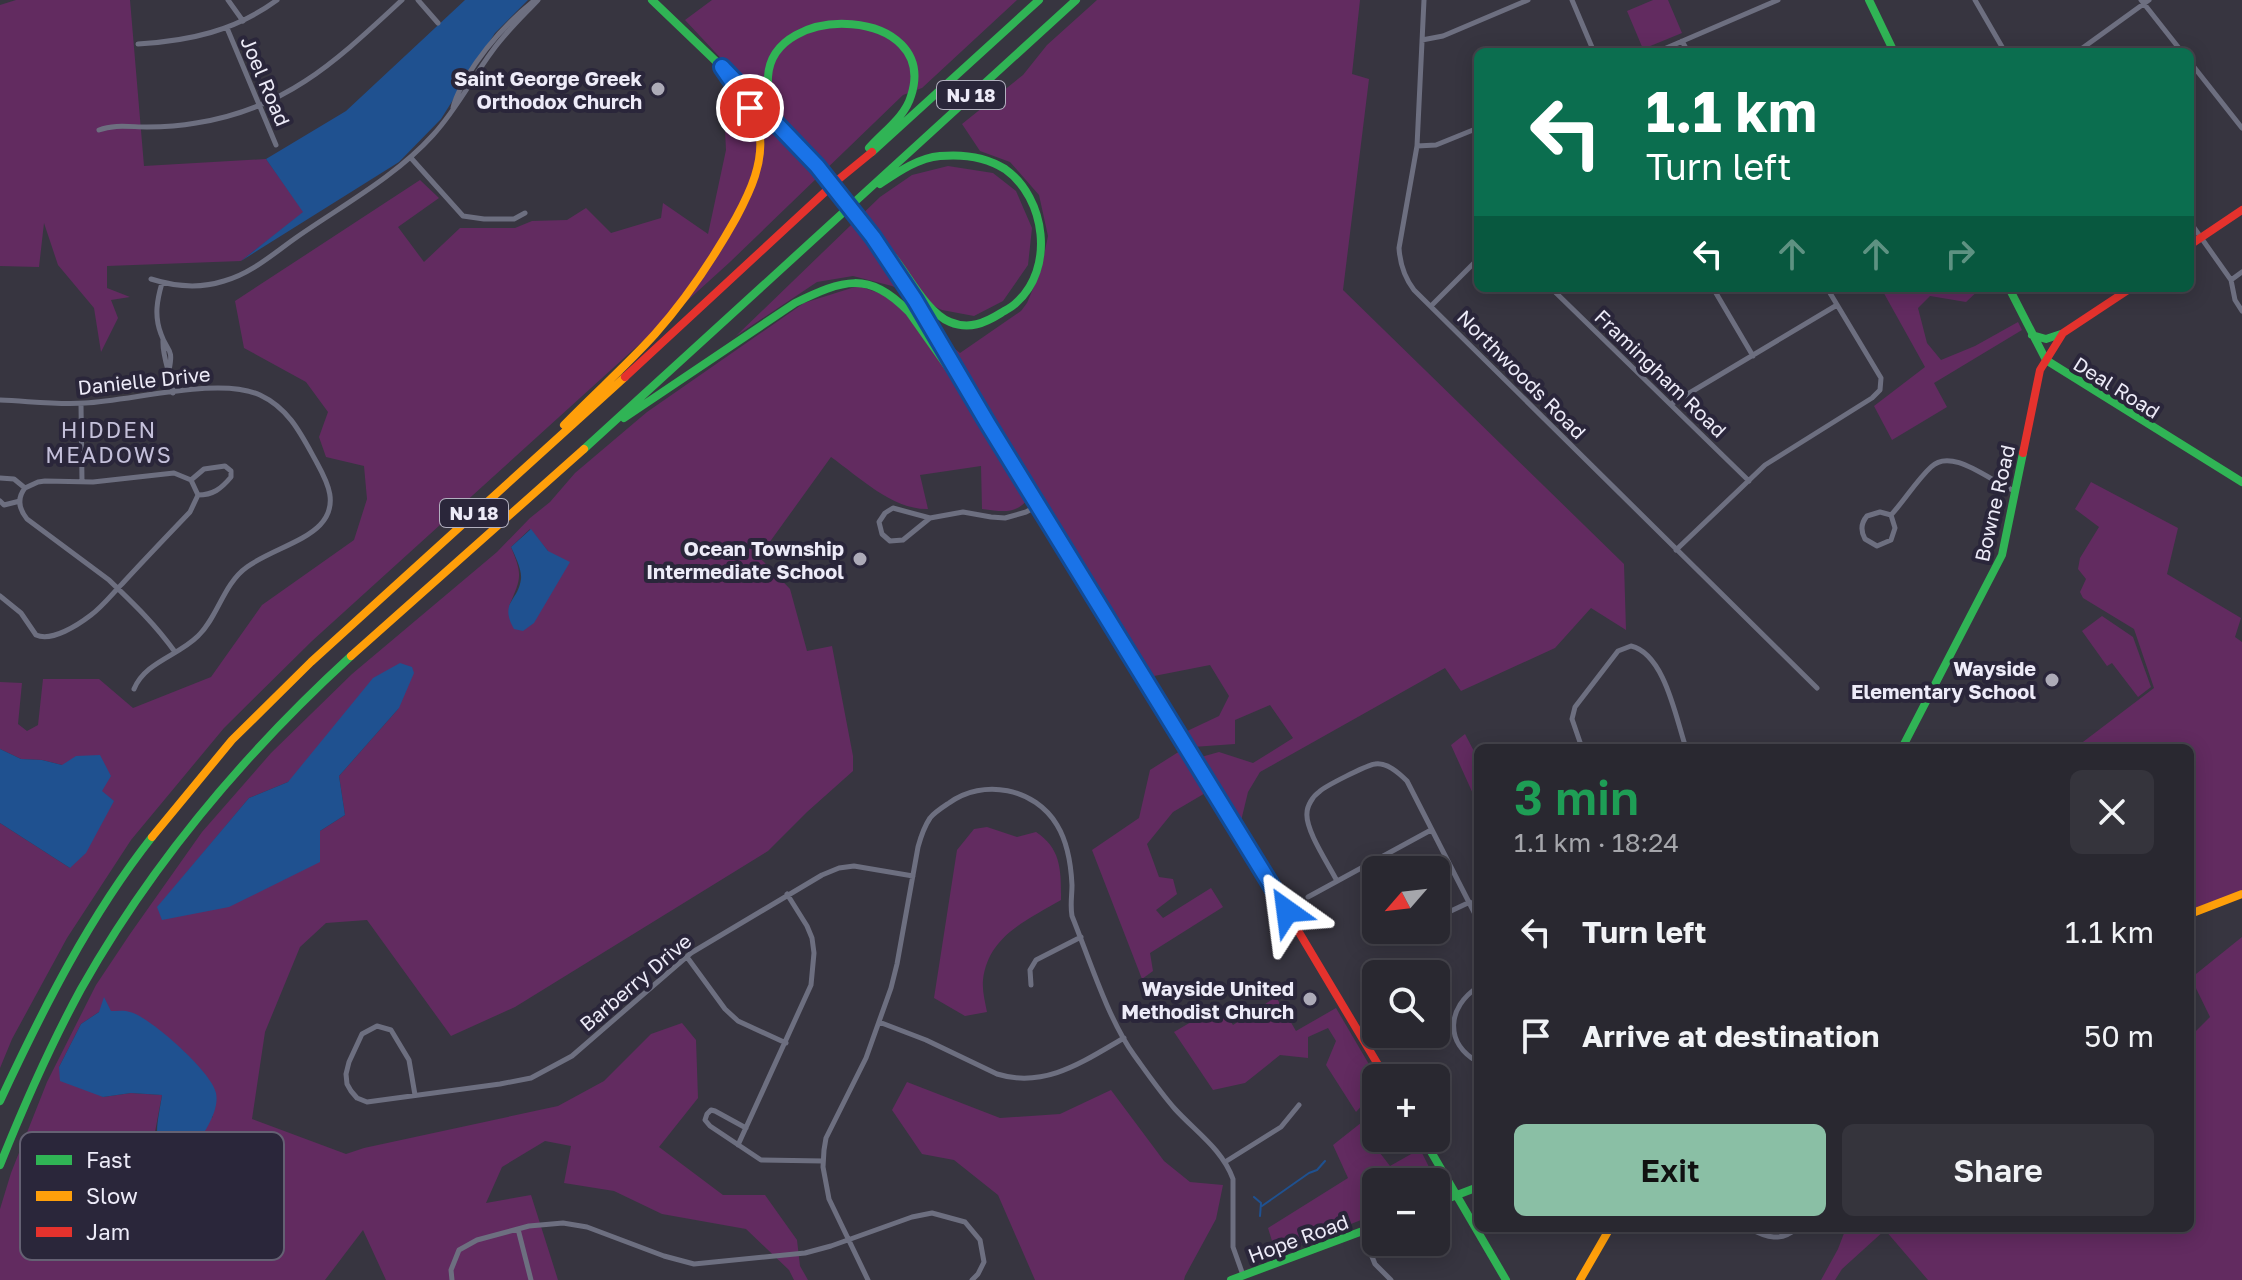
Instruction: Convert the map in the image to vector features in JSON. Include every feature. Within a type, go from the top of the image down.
[{"type":"main road","points":[[652,0],[788,134],[873,237],[915,300],[1216,793],[1378,1064]]},
{"type":"main road","name":"NJ 18","points":[[0,1101],[42,1011],[122,879],[186,794],[232,740],[280,691],[1039,0]]},
{"type":"main road","name":"NJ 18","points":[[0,1165],[42,1065],[95,965],[150,879],[248,758],[297,707],[1076,0]]},
{"type":"main road","points":[[1869,0],[1892,48]]},
{"type":"main road","points":[[852,168],[899,115],[910,97],[914,84],[913,63],[899,31]]},
{"type":"main road","points":[[780,36],[770,57],[768,76],[773,104],[788,134]]},
{"type":"main road","points":[[505,485],[667,320],[702,274],[739,211],[757,169],[759,134],[750,108],[722,67]]},
{"type":"main road","points":[[867,192],[927,159],[953,154],[978,157],[1005,169],[1025,189],[1038,213],[1042,241],[1036,273],[1020,299],[994,319],[966,326],[946,321],[936,314],[890,253],[873,237]]},
{"type":"main road","points":[[2194,242],[2242,210]]},
{"type":"main road","points":[[601,433],[795,303],[824,289],[851,283],[880,287],[902,302],[924,329],[988,424]]},
{"type":"main road","name":"Deal Road","points":[[2011,292],[2046,360],[2242,482]]},
{"type":"main road","name":"Bowne Road","points":[[1904,744],[1998,566],[2005,546],[2039,374],[2063,333],[2125,292]]},
{"type":"main road","points":[[2032,335],[2046,339],[2063,333]]},
{"type":"main road","points":[[2194,912],[2242,894]]},
{"type":"main road","points":[[1431,1152],[1474,1224]]},
{"type":"main road","points":[[1450,1198],[1474,1189]]},
{"type":"main road","name":"Hope Road","points":[[1231,1280],[1362,1232]]},
{"type":"main road","points":[[1478,1232],[1506,1280]]},
{"type":"main road","points":[[1580,1280],[1608,1232]]},
{"type":"street","points":[[228,0],[243,21]]},
{"type":"street","points":[[138,44],[187,40],[227,28],[277,0]]},
{"type":"street","points":[[99,130],[117,126],[160,127],[196,123],[226,117],[259,105],[322,71],[402,0]]},
{"type":"street","points":[[418,0],[438,23]]},
{"type":"street","points":[[151,279],[180,286],[201,286],[242,274],[411,158],[460,101],[495,48],[536,0]]},
{"type":"street","name":"Northwoods Road","points":[[1424,0],[1417,146],[1399,256],[1409,283],[1817,688]]},
{"type":"street","points":[[1422,40],[1443,36],[1528,0]]},
{"type":"street","points":[[1572,0],[1592,48]]},
{"type":"street","points":[[1666,48],[1778,0]]},
{"type":"street","points":[[1975,0],[2003,48]]},
{"type":"street","points":[[2082,48],[2145,1],[2179,48]]},
{"type":"street","name":"Joel Road","points":[[227,28],[276,145]]},
{"type":"street","points":[[1682,41],[1686,48]]},
{"type":"street","points":[[2194,67],[2242,128]]},
{"type":"street","points":[[1417,146],[1436,145],[1474,130]]},
{"type":"street","points":[[411,158],[463,216],[514,219],[525,213]]},
{"type":"street","points":[[2194,227],[2231,280],[2235,300],[2242,311]]},
{"type":"street","points":[[1432,305],[1474,263]]},
{"type":"street","points":[[2231,280],[2242,272]]},
{"type":"street","points":[[162,283],[158,324],[171,351],[169,370],[173,393]]},
{"type":"street","name":"Framingham Road","points":[[1555,292],[1749,481]]},
{"type":"street","points":[[1715,292],[1753,356]]},
{"type":"street","points":[[1676,550],[1765,465],[1880,390],[1881,378],[1829,292]]},
{"type":"street","points":[[1671,404],[1837,305]]},
{"type":"street","name":"Danielle Drive","points":[[0,400],[81,404],[216,388],[253,392],[287,414],[300,431],[327,482],[331,499],[327,516],[317,528],[240,573],[201,633],[139,676],[134,689]]},
{"type":"street","points":[[81,404],[82,482]]},
{"type":"street","points":[[1891,515],[1931,467],[1942,460],[1960,462],[2015,491]]},
{"type":"street","points":[[191,480],[204,469],[225,466],[231,471],[229,480],[216,492],[198,495]]},
{"type":"street","points":[[175,652],[153,623],[117,588],[27,519],[22,512],[20,496],[25,488],[38,482],[82,482],[174,473],[191,480],[198,495]]},
{"type":"street","points":[[0,478],[14,479],[25,488]]},
{"type":"street","points":[[0,596],[21,613],[36,635],[43,638],[81,622],[96,611],[190,512],[198,495]]},
{"type":"street","points":[[0,501],[4,505],[20,501]]},
{"type":"street","points":[[930,518],[899,541],[885,538],[880,530],[881,517],[893,508],[930,518],[963,512],[1005,518],[1039,505]]},
{"type":"street","points":[[1874,512],[1891,515],[1895,528],[1891,540],[1877,546],[1868,542],[1862,534],[1864,520],[1874,512]]},
{"type":"street","points":[[1581,744],[1572,719],[1575,707],[1618,651],[1631,646],[1640,648],[1660,671],[1685,744]]},
{"type":"street","points":[[1337,881],[1310,829],[1306,815],[1309,805],[1317,792],[1374,764],[1385,765],[1407,781],[1474,911]]},
{"type":"street","points":[[868,1280],[829,1199],[823,1161],[826,1138],[866,1058],[879,1022],[897,964],[921,838],[932,815],[961,794],[993,788],[1009,790],[1025,797],[1045,811],[1058,826],[1071,863],[1070,905],[1124,1038],[1175,1109],[1221,1154],[1233,1179],[1233,1247],[1243,1275]]},
{"type":"street","points":[[1308,897],[1431,830]]},
{"type":"street","name":"Barberry Drive","points":[[415,1095],[409,1060],[391,1030],[377,1026],[362,1034],[346,1074],[351,1091],[367,1102],[510,1082],[531,1078],[572,1056],[687,957],[822,875],[854,866],[913,876]]},
{"type":"street","points":[[738,1145],[811,985],[814,953],[807,926],[787,894]]},
{"type":"street","points":[[1450,911],[1470,902]]},
{"type":"street","points":[[1031,985],[1030,970],[1036,960],[1081,937]]},
{"type":"street","points":[[687,957],[725,1009],[738,1021],[786,1043]]},
{"type":"street","points":[[1474,990],[1464,996],[1455,1011],[1454,1030],[1459,1045],[1474,1059]]},
{"type":"street","points":[[879,1022],[1009,1078],[1050,1076],[1063,1072],[1124,1038]]},
{"type":"street","points":[[1225,1162],[1281,1127],[1299,1105]]},
{"type":"street","points":[[746,1128],[711,1110],[705,1120],[761,1160],[823,1161]]},
{"type":"street","points":[[452,1280],[451,1270],[459,1250],[477,1240],[518,1229],[563,1223],[587,1227],[694,1264],[805,1253],[932,1213],[965,1222],[980,1240],[984,1262],[972,1280]]},
{"type":"street","points":[[518,1229],[531,1280]]},
{"type":"street","points":[[1756,1232],[1779,1238],[1790,1232]]},
{"type":"street","points":[[1372,1256],[1375,1264],[1391,1280]]},
{"type":"shaded area","points":[[16,0],[130,0],[144,166],[266,159],[304,212],[241,261],[107,266],[107,288],[130,297],[111,300],[118,318],[101,352],[94,308],[58,265],[44,223],[39,267],[0,266],[0,5]]},
{"type":"shaded area","points":[[712,0],[1017,0],[922,88],[903,95],[730,262],[312,641],[224,728],[131,840],[67,938],[12,1039],[0,1068],[0,823],[70,868],[62,765],[21,759],[0,749],[0,682],[22,683],[18,724],[27,731],[38,725],[43,679],[99,679],[133,708],[211,677],[262,605],[354,540],[367,499],[364,466],[326,457],[319,437],[328,412],[306,382],[244,348],[235,301],[420,180],[439,198],[398,227],[424,262],[460,228],[515,228],[532,221],[567,220],[586,208],[611,233],[661,218],[663,203],[708,234],[726,150],[724,111],[729,67],[685,20]]},
{"type":"shaded area","points":[[1097,0],[1360,0],[1352,74],[1369,79],[1343,290],[1624,564],[1626,630],[1591,608],[1555,648],[1461,691],[1445,668],[1260,772],[1248,792],[1241,821],[1201,757],[1219,752],[1253,763],[1293,738],[1270,705],[1235,720],[1235,744],[1193,747],[1185,732],[1219,716],[1229,696],[1210,665],[1154,676],[1048,505],[1033,494],[1016,509],[982,509],[981,466],[920,475],[928,509],[915,508],[877,491],[831,457],[759,557],[790,589],[807,651],[832,646],[853,756],[853,771],[768,851],[515,1007],[451,1036],[367,920],[326,923],[300,947],[265,1032],[252,1119],[346,1154],[558,1106],[604,1081],[651,1034],[682,1023],[696,1040],[698,1098],[659,1147],[723,1195],[765,1195],[797,1240],[800,1266],[808,1280],[794,1280],[789,1270],[746,1229],[662,1214],[614,1191],[564,1183],[571,1146],[545,1141],[502,1167],[486,1203],[531,1195],[558,1280],[386,1280],[363,1230],[325,1280],[0,1280],[0,1209],[20,1150],[20,1260],[284,1260],[284,1132],[155,1132],[27,1132],[47,1082],[96,985],[202,832],[271,753],[352,674],[497,552],[550,502],[575,473],[647,412],[804,303],[858,286],[894,298],[960,353],[1021,311],[1041,270],[1048,236],[1039,195],[1010,162],[980,151],[962,124],[1023,75],[1047,45]],"holes":[[[530,529],[548,551],[509,606],[519,577],[511,547]],[[399,708],[339,776],[345,815],[320,831],[158,907],[249,798],[288,782]],[[99,1012],[213,1117],[155,1132],[162,1095],[131,1093],[103,1097],[59,1067],[81,1024]]]},
{"type":"shaded area","points":[[1653,0],[1668,0],[1682,33],[1643,48],[1627,11]]},
{"type":"shaded area","points":[[948,166],[993,173],[1016,191],[1032,228],[1028,265],[1003,301],[974,316],[942,310],[892,286],[853,276],[817,282],[736,336],[880,197],[912,175]]},
{"type":"shaded area","points":[[1883,292],[1977,292],[1966,302],[1930,296],[1918,308],[1927,343],[1941,360],[1975,346],[2018,322],[2022,330],[1934,383],[1947,407],[1892,440],[1874,406],[1925,367]]},
{"type":"shaded area","points":[[2091,482],[2178,528],[2167,574],[2241,618],[2235,637],[2242,642],[2242,891],[2194,909],[2194,744],[2080,744],[2154,688],[2134,629],[2083,598],[2080,592],[2086,579],[2078,569],[2080,558],[2099,527],[2075,509]]},
{"type":"shaded area","points":[[2102,616],[2133,637],[2151,687],[2138,697],[2112,663],[2107,666],[2082,631]]},
{"type":"shaded area","points":[[1465,734],[1474,751],[1474,796],[1451,745]]},
{"type":"shaded area","points":[[1180,751],[1207,792],[1173,812],[1147,844],[1159,877],[1173,879],[1177,894],[1156,910],[1163,918],[1211,888],[1223,907],[1150,953],[1153,971],[1142,979],[1092,850],[1139,818],[1150,770]]},
{"type":"shaded area","points":[[987,827],[1017,837],[1036,832],[1045,839],[1058,862],[1061,900],[1023,922],[1001,941],[986,965],[983,980],[987,1012],[965,1016],[934,998],[957,850],[974,829]]},
{"type":"shaded area","points":[[2242,937],[2242,1280],[1928,1280],[1887,1232],[2194,1232],[2194,1033],[2210,1017],[2194,984],[2194,976]]},
{"type":"shaded area","points":[[1276,997],[1296,1031],[1336,1008],[1369,1064],[1362,1064],[1362,1105],[1356,1112],[1326,1065],[1336,1041],[1328,1028],[1308,1037],[1308,1058],[1280,1055],[1245,1083],[1213,1090],[1174,1032],[1220,1005],[1233,1025]]},
{"type":"shaded area","points":[[907,1082],[1000,1118],[1060,1114],[1111,1090],[1164,1161],[1190,1182],[1223,1185],[1216,1219],[1184,1280],[1035,1280],[998,1195],[954,1160],[922,1154],[892,1110]]},
{"type":"shaded area","points":[[1362,1122],[1362,1152],[1381,1152],[1390,1166],[1415,1152],[1422,1152],[1430,1168],[1362,1168],[1362,1220],[1276,1254],[1268,1228],[1348,1178],[1333,1145]]},
{"type":"shaded area","points":[[1844,1232],[1883,1232],[1842,1269],[1835,1280],[1821,1280]]},
{"type":"water","points":[[465,0],[528,0],[495,33],[441,119],[399,162],[241,261],[303,212],[266,159],[346,111]]},
{"type":"water","points":[[531,529],[548,551],[570,562],[534,623],[523,631],[514,629],[508,613],[521,579],[511,547]]},
{"type":"water","points":[[400,663],[412,667],[414,673],[399,708],[339,776],[345,815],[320,831],[320,862],[229,907],[162,920],[157,907],[249,798],[288,782],[373,678]]},
{"type":"water","points":[[0,749],[21,759],[62,765],[76,756],[100,755],[111,776],[102,791],[114,801],[86,853],[70,868],[0,823]]},
{"type":"water","points":[[104,997],[111,1011],[126,1011],[139,1016],[165,1034],[204,1072],[217,1100],[204,1132],[157,1132],[162,1095],[131,1093],[103,1097],[60,1081],[59,1067],[81,1024],[99,1012]]},
{"type":"waterway","points":[[1262,1206],[1317,1170],[1325,1161]]},
{"type":"waterway","points":[[1254,1197],[1261,1203],[1260,1216]]},
{"type":"traffic: fast","points":[[652,0],[724,69]]},
{"type":"traffic: fast","points":[[872,152],[1039,0]]},
{"type":"traffic: fast","points":[[584,449],[1076,0]]},
{"type":"traffic: fast","points":[[1869,0],[1892,48]]},
{"type":"traffic: fast","points":[[788,134],[769,92],[768,77],[776,52],[796,35],[823,26],[852,24],[880,31],[901,45],[913,66],[908,104],[869,148]]},
{"type":"traffic: fast","points":[[873,237],[891,254],[933,310],[950,322],[964,325],[989,320],[1016,303],[1028,289],[1040,253],[1037,215],[1030,197],[1019,182],[998,165],[965,156],[932,157],[908,166],[880,184]]},
{"type":"traffic: fast","points":[[624,418],[795,303],[827,289],[855,283],[881,290],[909,312],[988,424]]},
{"type":"traffic: fast","points":[[2011,292],[2046,360],[2242,482]]},
{"type":"traffic: fast","points":[[2032,335],[2046,339],[2061,334]]},
{"type":"traffic: fast","points":[[1904,744],[2002,555],[2023,453]]},
{"type":"traffic: fast","points":[[0,1165],[70,1010],[138,897],[238,771],[351,656]]},
{"type":"traffic: fast","points":[[0,1101],[68,964],[108,899],[152,837]]},
{"type":"traffic: fast","points":[[1431,1152],[1474,1225]]},
{"type":"traffic: fast","points":[[1450,1198],[1474,1189]]},
{"type":"traffic: fast","points":[[1231,1280],[1362,1231]]},
{"type":"traffic: fast","points":[[1478,1232],[1506,1280]]},
{"type":"traffic: slow","points":[[564,425],[644,346],[678,306],[718,248],[746,198],[758,165],[759,130],[749,105],[722,67]]},
{"type":"traffic: slow","points":[[741,87],[857,215],[900,276],[964,382]]},
{"type":"traffic: slow","points":[[152,837],[232,740],[311,662],[625,377]]},
{"type":"traffic: slow","points":[[986,420],[1217,795]]},
{"type":"traffic: slow","points":[[351,656],[584,449]]},
{"type":"traffic: slow","points":[[2194,912],[2242,894]]},
{"type":"traffic: slow","points":[[1580,1280],[1608,1232]]},
{"type":"traffic: jam","points":[[625,377],[872,152]]},
{"type":"traffic: jam","points":[[2194,242],[2242,210]]},
{"type":"traffic: jam","points":[[2023,453],[2040,370],[2063,333],[2125,292]]},
{"type":"traffic: jam","points":[[1217,795],[1378,1064]]},
{"type":"place","name":"Saint George Greek Orthodox Church","points":[[658,89]]},
{"type":"place","name":"Ocean Township Intermediate School","points":[[860,559]]},
{"type":"place","name":"Wayside Elementary School","points":[[2052,680]]},
{"type":"place","name":"Wayside United Methodist Church","points":[[1310,999]]},
{"type":"district","name":"HIDDEN MEADOWS","points":[[109,442]]},
{"type":"route","points":[[750,108],[722,67],[817,166],[873,237],[915,300],[1287,911]]}]
